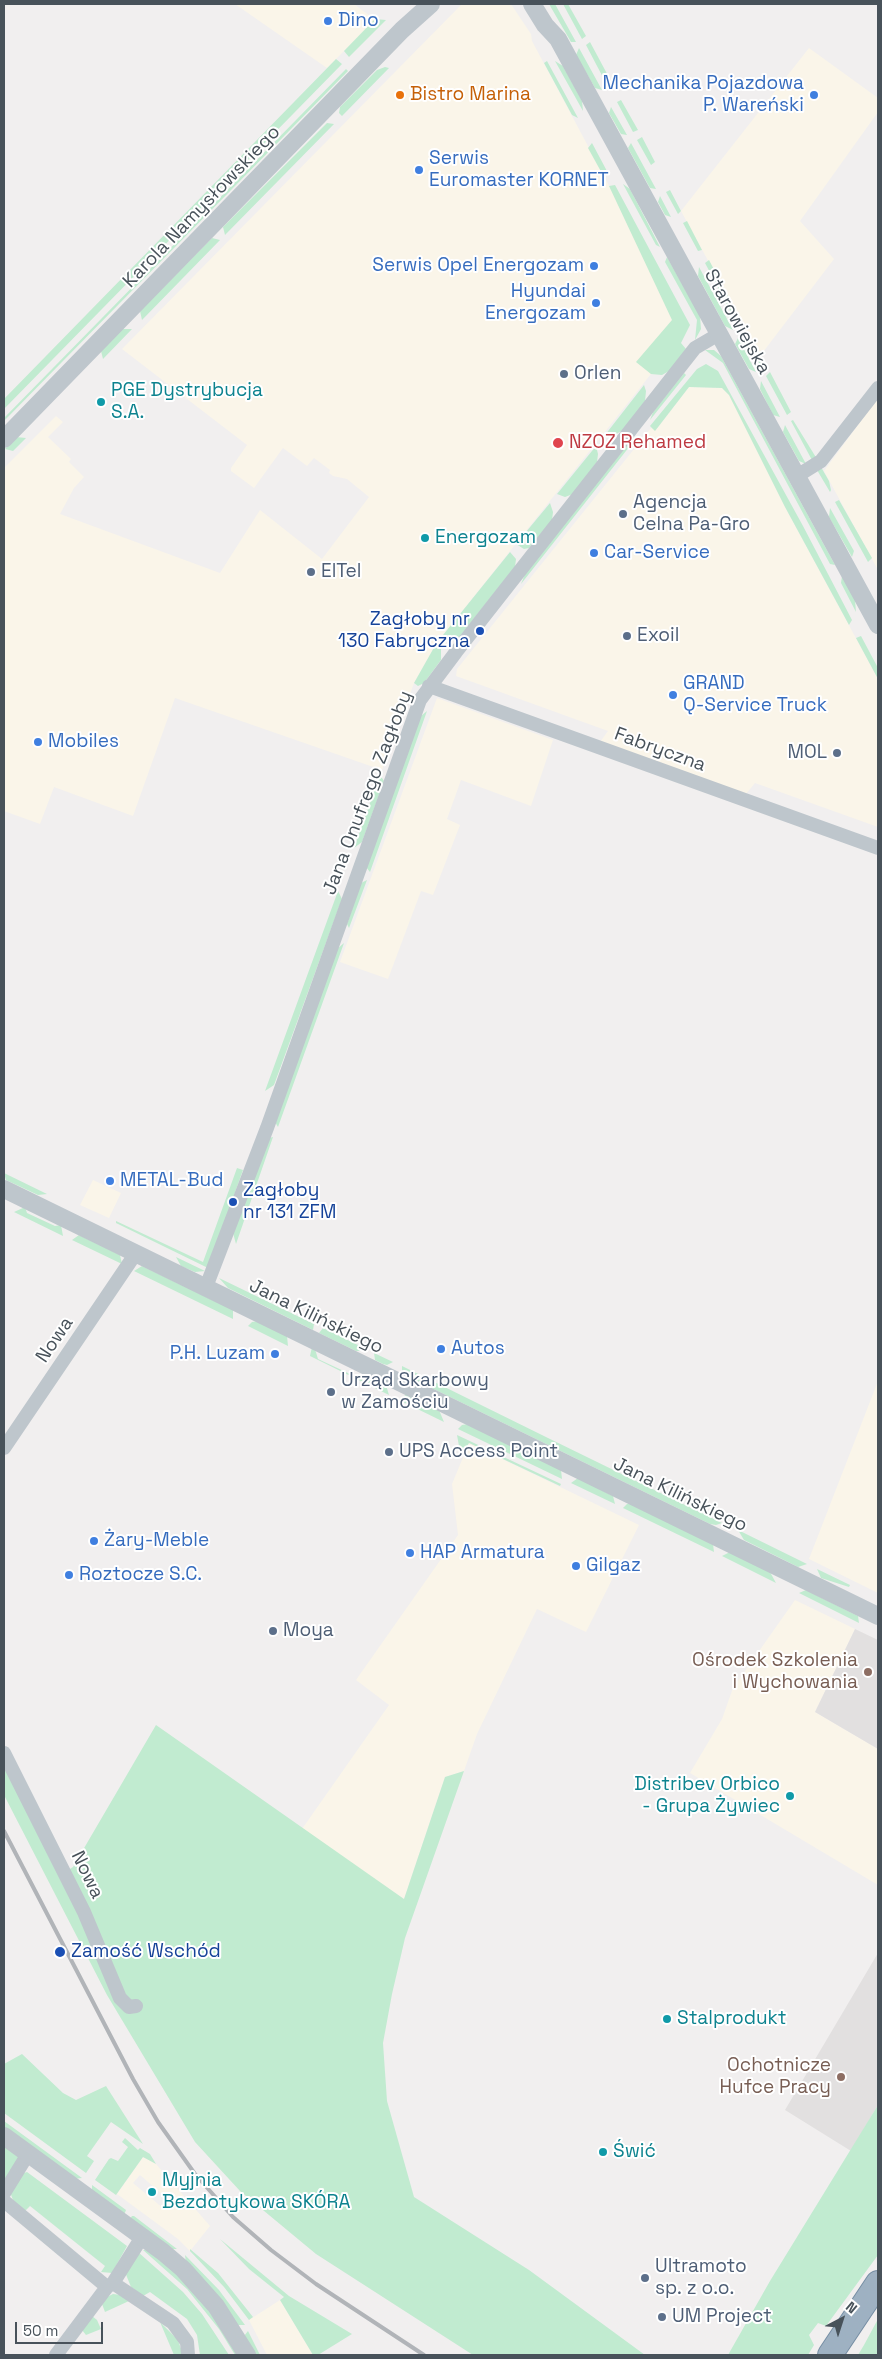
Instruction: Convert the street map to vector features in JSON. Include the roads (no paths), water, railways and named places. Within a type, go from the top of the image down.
[{"type":"highway","points":[[830,2355],[878,2282]]},
{"type":"highway","points":[[848,2355],[878,2302]]},
{"type":"street","name":"Karola Namysłowskiego","points":[[4,439],[402,30],[432,4]]},
{"type":"street","name":"Starowiejska","points":[[532,4],[545,25],[558,39],[878,625]]},
{"type":"street","name":"Starowiejska","points":[[544,4],[554,20],[558,39]]},
{"type":"street","name":"Jana Onufrego Zagłoby","points":[[206,1287],[270,1119],[414,715],[429,686],[695,348],[719,334]]},
{"type":"street","points":[[797,476],[821,461],[878,388]]},
{"type":"street","name":"Fabryczna","points":[[429,686],[878,848]]},
{"type":"street","name":"Jana Kilińskiego","points":[[4,1189],[878,1616]]},
{"type":"street","name":"Nowa","points":[[4,1448],[136,1253]]},
{"type":"street","name":"Nowa","points":[[4,1753],[79,1900],[120,1998],[129,2007],[136,2006]]},
{"type":"street","points":[[4,2136],[163,2252],[200,2287],[231,2327],[247,2355]]},
{"type":"street","points":[[4,2193],[28,2154]]},
{"type":"street","points":[[4,2201],[110,2285],[178,2329],[187,2342],[188,2355]]},
{"type":"street","points":[[56,2355],[110,2285],[142,2236]]},
{"type":"railway","points":[[4,1831],[133,2079],[158,2122],[195,2174],[233,2217],[271,2250],[316,2284],[424,2355]]},
{"type":"place","name":"Dino","points":[[328,21]]},
{"type":"place","name":"Bistro Marina","points":[[400,95]]},
{"type":"place","name":"Mechanika Pojazdowa P. Wareński","points":[[814,95]]},
{"type":"place","name":"Serwis Euromaster KORNET","points":[[419,170]]},
{"type":"place","name":"Serwis Opel Energozam","points":[[594,266]]},
{"type":"place","name":"Hyundai Energozam","points":[[596,303]]},
{"type":"place","name":"Orlen","points":[[564,374]]},
{"type":"place","name":"PGE Dystrybucja S.A.","points":[[101,402]]},
{"type":"place","name":"NZOZ Rehamed","points":[[558,443]]},
{"type":"place","name":"Agencja Celna Pa-Gro","points":[[623,514]]},
{"type":"place","name":"Energozam","points":[[425,538]]},
{"type":"place","name":"Car-Service","points":[[594,553]]},
{"type":"place","name":"ElTel","points":[[311,572]]},
{"type":"place","name":"Zagłoby nr 130 Fabryczna","points":[[480,631]]},
{"type":"place","name":"Exoil","points":[[627,636]]},
{"type":"place","name":"GRAND Q-Service Truck","points":[[673,695]]},
{"type":"place","name":"Mobiles","points":[[38,742]]},
{"type":"place","name":"MOL","points":[[837,753]]},
{"type":"place","name":"METAL-Bud","points":[[110,1181]]},
{"type":"place","name":"Zagłoby nr 131 ZFM","points":[[233,1202]]},
{"type":"place","name":"Autos","points":[[441,1349]]},
{"type":"place","name":"P.H. Luzam","points":[[275,1354]]},
{"type":"place","name":"Urząd Skarbowy w Zamościu","points":[[331,1392]]},
{"type":"place","name":"UPS Access Point","points":[[389,1452]]},
{"type":"place","name":"Żary-Meble","points":[[94,1541]]},
{"type":"place","name":"HAP Armatura","points":[[410,1553]]},
{"type":"place","name":"Gilgaz","points":[[576,1566]]},
{"type":"place","name":"Roztocze S.C.","points":[[69,1575]]},
{"type":"place","name":"Moya","points":[[273,1631]]},
{"type":"place","name":"Ośrodek Szkolenia i Wychowania","points":[[868,1672]]},
{"type":"place","name":"Distribev Orbico - Grupa Żywiec","points":[[790,1796]]},
{"type":"place","name":"Zamość Wschód","points":[[60,1952]]},
{"type":"place","name":"Stalprodukt","points":[[667,2019]]},
{"type":"place","name":"Ochotnicze Hufce Pracy","points":[[841,2077]]},
{"type":"place","name":"Świć","points":[[603,2152]]},
{"type":"place","name":"Myjnia Bezdotykowa SKÓRA","points":[[152,2192]]},
{"type":"place","name":"Ultramoto sp. z o.o.","points":[[645,2278]]},
{"type":"place","name":"UM Project","points":[[662,2317]]}]
